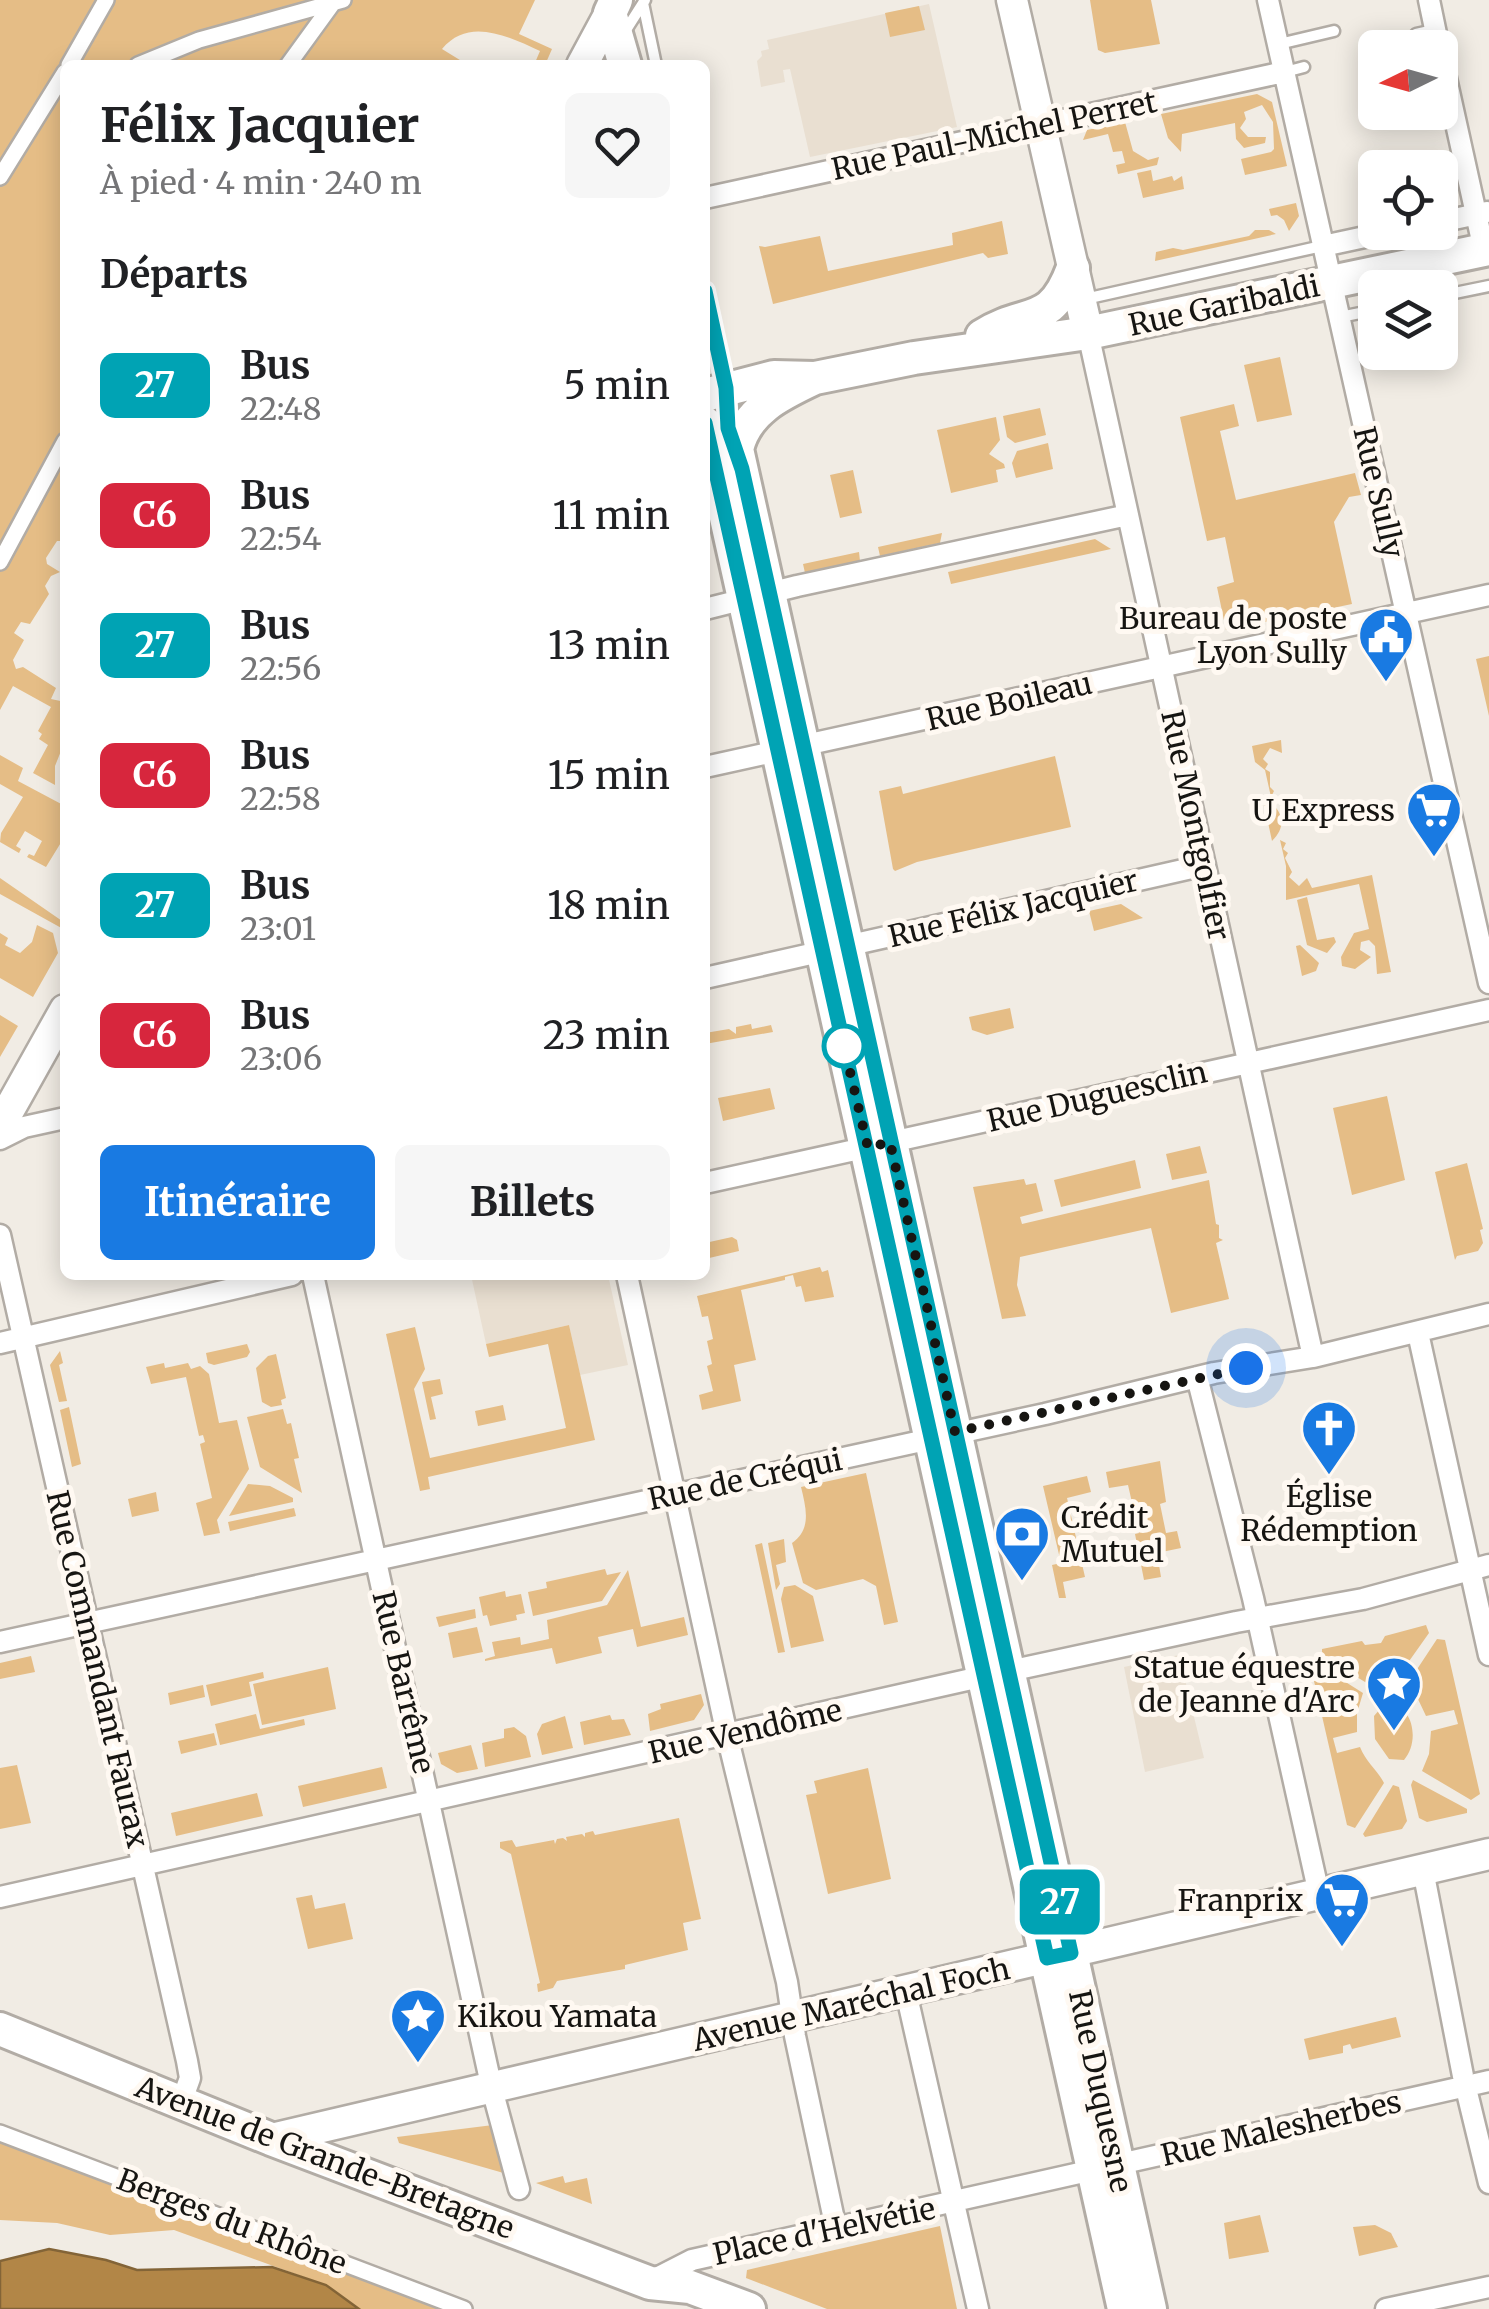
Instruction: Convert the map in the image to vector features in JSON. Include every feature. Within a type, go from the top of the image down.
[{"type":"main road","name":"Rue Montgolfier","points":[[1012,0],[1088,334]]},
{"type":"main road","points":[[587,60],[624,25]]},
{"type":"main road","name":"Rue Garibaldi","points":[[715,391],[774,378],[814,378],[1088,334],[1487,249]]},
{"type":"main road","name":"Rue Garibaldi","points":[[957,352],[996,328],[1043,314],[1076,284]]},
{"type":"main road","name":"Rue Garibaldi","points":[[737,449],[742,431],[754,415],[780,394],[814,378]]},
{"type":"main road","name":"Rue Duquesne","points":[[710,440],[757,598],[1106,2168],[1150,2309]]},
{"type":"main road","name":"Rue Duquesne","points":[[737,449],[757,598]]},
{"type":"main road","points":[[0,1126],[60,1019]]},
{"type":"main road","name":"Avenue Maréchal Foch","points":[[271,2139],[1489,1854]]},
{"type":"main road","name":"Avenue de Grande-Bretagne","points":[[0,2029],[271,2139],[650,2283],[690,2287],[749,2309]]},
{"type":"main road","name":"Rue Duquesne","points":[[1106,2168],[1124,2309]]},
{"type":"main road","name":"Avenue de Grande-Bretagne","points":[[650,2283],[676,2309]]},
{"type":"street","points":[[72,60],[106,0]]},
{"type":"street","name":"Rue Sully","points":[[1270,0],[1278,44],[1294,70],[1338,317],[1489,983]]},
{"type":"street","points":[[1429,0],[1432,30]]},
{"type":"street","points":[[150,60],[199,40],[338,2]]},
{"type":"street","points":[[292,60],[338,2]]},
{"type":"street","name":"Rue Paul-Michel Perret","points":[[710,197],[1294,70]]},
{"type":"street","points":[[0,177],[58,96]]},
{"type":"street","points":[[1451,130],[1483,213],[1487,249]]},
{"type":"street","points":[[1458,218],[1483,213]]},
{"type":"street","points":[[1323,246],[1358,238]]},
{"type":"street","name":"Rue Montgolfier","points":[[1088,334],[1313,1356]]},
{"type":"street","points":[[0,562],[60,450]]},
{"type":"street","points":[[710,609],[797,586],[1128,515]]},
{"type":"street","name":"Rue Boileau","points":[[710,767],[1489,595]]},
{"type":"street","name":"Rue Félix Jacquier","points":[[710,977],[1205,865]]},
{"type":"street","name":"Rue Duguesclin","points":[[710,1182],[1489,1010]]},
{"type":"street","points":[[0,1139],[24,1127],[60,1119]]},
{"type":"street","name":"Rue Commandant Faurax","points":[[0,1235],[190,2078],[181,2102]]},
{"type":"street","points":[[0,1343],[271,1280]]},
{"type":"street","name":"Rue Barrême","points":[[314,1280],[492,2089],[518,2189]]},
{"type":"street","points":[[628,1280],[727,1735],[787,1982],[836,2229]]},
{"type":"street","name":"Rue de Créqui","points":[[0,1642],[1045,1414],[1197,1377],[1313,1356],[1489,1314]]},
{"type":"street","points":[[1418,1332],[1479,1568],[1489,1655]]},
{"type":"street","points":[[1197,1377],[1319,1894]]},
{"type":"street","name":"Rue Vendôme","points":[[0,1896],[997,1674],[1363,1599],[1479,1568]]},
{"type":"street","points":[[1422,1870],[1489,2183]]},
{"type":"street","points":[[906,1992],[955,2202]]},
{"type":"street","name":"Rue Malesherbes","points":[[955,2202],[1489,2081]]},
{"type":"street","name":"Berges du Rhône","points":[[0,2133],[464,2309]]},
{"type":"street","name":"Place d'Helvétie","points":[[650,2283],[692,2260],[955,2202],[978,2309]]},
{"type":"street","points":[[1386,2309],[1489,2287]]},
{"type":"lane","points":[[624,25],[652,60]]},
{"type":"lane","points":[[1278,44],[1334,32]]},
{"type":"lane","points":[[1076,284],[1323,246]]},
{"type":"lane","points":[[1458,292],[1489,286]]},
{"type":"lane","points":[[1338,317],[1358,313]]},
{"type":"lane","name":"Rue Duquesne","points":[[710,342],[715,391],[737,449]]},
{"type":"shaded area","points":[[0,0],[535,0],[519,34],[552,49],[547,60],[536,60],[540,51],[477,31],[464,33],[442,49],[460,60],[60,60],[60,541],[46,558],[47,564],[60,572],[51,576],[45,586],[49,594],[30,624],[21,622],[14,633],[24,640],[13,660],[16,669],[23,667],[56,688],[51,699],[60,701],[60,754],[55,785],[33,773],[48,745],[39,739],[42,734],[38,731],[51,707],[13,686],[0,710]]},
{"type":"shaded area","points":[[1090,0],[1151,0],[1160,44],[1105,53],[1098,50]]},
{"type":"shaded area","points":[[929,4],[957,127],[810,157],[790,69],[783,70],[785,82],[761,87],[757,61],[761,51],[769,49],[767,40]]},
{"type":"shaded area","points":[[919,6],[925,30],[890,37],[885,13]]},
{"type":"shaded area","points":[[1257,94],[1272,102],[1287,166],[1245,175],[1241,159],[1274,149],[1273,122],[1262,105],[1244,112],[1246,119],[1240,128],[1248,137],[1266,137],[1265,143],[1244,148],[1236,139],[1235,123],[1182,134],[1181,152],[1168,138],[1161,114]]},
{"type":"shaded area","points":[[1125,122],[1133,151],[1148,160],[1159,157],[1157,165],[1118,174],[1116,165],[1125,163],[1122,151],[1113,152],[1108,134],[1083,140],[1087,130]]},
{"type":"shaded area","points":[[1151,170],[1153,181],[1172,176],[1174,181],[1182,176],[1184,189],[1143,198],[1137,173]]},
{"type":"shaded area","points":[[1296,203],[1299,216],[1289,231],[1284,220],[1271,216],[1269,209]]},
{"type":"shaded area","points":[[1002,221],[1008,254],[988,258],[983,253],[773,304],[759,246],[820,236],[828,271],[953,245],[952,233]]},
{"type":"shaded area","points":[[1255,230],[1276,234],[1155,261],[1156,252],[1249,236]]},
{"type":"shaded area","points":[[1280,357],[1292,415],[1257,422],[1244,365]]},
{"type":"shaded area","points":[[1234,404],[1239,426],[1220,431],[1236,500],[1355,473],[1361,495],[1349,497],[1334,522],[1352,604],[1226,630],[1217,587],[1234,582],[1225,537],[1207,541],[1180,417]]},
{"type":"shaded area","points":[[1040,408],[1046,435],[1015,443],[1007,437],[1003,416]]},
{"type":"shaded area","points":[[996,417],[1000,440],[989,454],[1004,464],[1005,468],[996,470],[998,482],[951,493],[937,430]]},
{"type":"shaded area","points":[[1048,443],[1053,469],[1016,478],[1012,463],[1017,451]]},
{"type":"shaded area","points":[[853,470],[862,513],[840,518],[830,475]]},
{"type":"shaded area","points":[[942,533],[940,543],[880,556],[878,547]]},
{"type":"shaded area","points":[[1095,539],[1111,549],[951,584],[948,572]]},
{"type":"shaded area","points":[[859,552],[860,561],[805,573],[803,564]]},
{"type":"shaded area","points":[[1489,656],[1489,716],[1476,659]]},
{"type":"shaded area","points":[[1281,740],[1282,753],[1270,748],[1263,759],[1268,764],[1265,769],[1270,772],[1270,787],[1274,791],[1271,797],[1265,770],[1255,762],[1252,746]]},
{"type":"shaded area","points":[[0,755],[23,768],[18,781],[60,803],[60,844],[46,867],[27,857],[34,856],[42,841],[25,831],[16,846],[21,849],[19,853],[0,842],[1,833],[23,797],[0,784]]},
{"type":"shaded area","points":[[1055,756],[1071,827],[893,869],[879,791],[901,786],[903,794]]},
{"type":"shaded area","points":[[1263,799],[1281,817],[1280,829],[1272,841]]},
{"type":"shaded area","points":[[1280,840],[1286,843],[1283,849],[1288,853],[1285,858],[1292,872],[1289,877],[1299,886],[1307,878],[1312,888],[1372,875],[1391,972],[1377,974],[1375,946],[1369,940],[1361,942],[1360,950],[1371,957],[1355,969],[1342,966],[1341,957],[1354,933],[1369,929],[1359,884],[1286,900],[1286,866]]},
{"type":"shaded area","points":[[0,878],[60,920],[60,927],[0,894]]},
{"type":"shaded area","points":[[1307,897],[1317,940],[1334,937],[1336,942],[1327,953],[1307,945],[1297,900]]},
{"type":"shaded area","points":[[1121,904],[1143,918],[1094,931],[1089,911]]},
{"type":"shaded area","points":[[37,925],[53,933],[58,953],[33,997],[0,978],[0,933],[8,938],[5,945],[20,953],[32,942]]},
{"type":"shaded area","points":[[1300,945],[1319,963],[1316,971],[1302,976],[1296,946]]},
{"type":"shaded area","points":[[1010,1008],[1014,1028],[987,1035],[972,1030],[969,1017]]},
{"type":"shaded area","points":[[0,1015],[18,1026],[0,1057]]},
{"type":"shaded area","points":[[771,1025],[773,1032],[710,1043],[710,1032],[729,1029],[736,1034],[736,1027]]},
{"type":"shaded area","points":[[770,1088],[775,1109],[723,1121],[718,1098]]},
{"type":"shaded area","points":[[1387,1096],[1405,1180],[1352,1195],[1333,1108]]},
{"type":"shaded area","points":[[1200,1146],[1207,1173],[1172,1180],[1166,1154]]},
{"type":"shaded area","points":[[1135,1160],[1141,1188],[1061,1207],[1054,1180]]},
{"type":"shaded area","points":[[1467,1163],[1483,1243],[1478,1251],[1455,1260],[1435,1172]]},
{"type":"shaded area","points":[[1024,1179],[1026,1185],[1036,1183],[1043,1211],[1020,1217],[1022,1224],[1209,1180],[1219,1238],[1223,1240],[1216,1243],[1229,1299],[1171,1313],[1151,1228],[1020,1257],[1017,1285],[1026,1316],[1002,1319],[973,1187]]},
{"type":"shaded area","points":[[732,1237],[737,1240],[739,1251],[710,1258],[710,1242]]},
{"type":"shaded area","points":[[820,1267],[822,1272],[828,1270],[834,1297],[805,1302],[793,1275],[741,1290],[756,1360],[734,1365],[741,1401],[702,1410],[699,1395],[713,1391],[707,1341],[713,1339],[708,1316],[702,1317],[697,1296]]},
{"type":"shaded area","points":[[472,1280],[609,1280],[628,1365],[580,1375],[569,1325],[486,1344]]},
{"type":"shaded area","points":[[569,1325],[595,1440],[428,1477],[430,1489],[420,1491],[386,1334],[415,1327],[425,1369],[414,1389],[430,1458],[566,1428],[548,1344],[489,1357],[486,1344]]},
{"type":"shaded area","points":[[247,1344],[247,1357],[208,1363],[206,1353]]},
{"type":"shaded area","points":[[60,1351],[67,1401],[59,1402],[50,1365]]},
{"type":"shaded area","points":[[276,1354],[286,1398],[281,1400],[282,1405],[271,1407],[262,1402],[256,1368]]},
{"type":"shaded area","points":[[164,1363],[165,1368],[188,1363],[191,1369],[200,1366],[209,1374],[219,1423],[237,1420],[249,1469],[217,1520],[220,1533],[204,1536],[196,1503],[212,1498],[200,1444],[205,1442],[203,1435],[199,1436],[186,1377],[151,1384],[146,1367]]},
{"type":"shaded area","points":[[440,1379],[443,1394],[431,1397],[436,1419],[430,1420],[422,1382]]},
{"type":"shaded area","points":[[503,1405],[506,1420],[478,1426],[475,1411]]},
{"type":"shaded area","points":[[69,1407],[81,1464],[72,1467],[60,1410]]},
{"type":"shaded area","points":[[283,1409],[287,1424],[291,1423],[299,1458],[294,1459],[302,1493],[260,1467],[247,1417]]},
{"type":"shaded area","points":[[1160,1461],[1166,1502],[1160,1504],[1166,1533],[1177,1531],[1181,1548],[1157,1553],[1161,1577],[1144,1580],[1128,1485],[1109,1488],[1106,1472]]},
{"type":"shaded area","points":[[866,1473],[898,1622],[884,1625],[876,1586],[863,1579],[816,1590],[803,1583],[792,1543],[805,1525],[801,1487]]},
{"type":"shaded area","points":[[1087,1476],[1091,1492],[1067,1498],[1085,1577],[1063,1582],[1066,1598],[1059,1598],[1052,1565],[1061,1563],[1043,1486]]},
{"type":"shaded area","points":[[248,1484],[270,1486],[293,1498],[293,1502],[229,1516]]},
{"type":"shaded area","points":[[156,1492],[159,1511],[132,1517],[128,1499]]},
{"type":"shaded area","points":[[294,1508],[296,1516],[230,1531],[228,1522]]},
{"type":"shaded area","points":[[784,1539],[786,1562],[776,1565],[780,1584],[776,1590],[768,1543]]},
{"type":"shaded area","points":[[762,1543],[785,1652],[778,1653],[755,1545]]},
{"type":"shaded area","points":[[605,1569],[607,1575],[621,1572],[602,1601],[533,1616],[528,1592],[547,1588],[546,1582]]},
{"type":"shaded area","points":[[628,1570],[641,1627],[684,1617],[688,1635],[637,1647],[633,1629],[598,1637],[602,1653],[556,1664],[552,1648],[485,1661],[495,1656],[492,1642],[520,1637],[521,1645],[549,1639],[547,1620],[607,1605]]},
{"type":"shaded area","points":[[795,1585],[813,1596],[824,1641],[791,1648],[781,1599],[784,1587]]},
{"type":"shaded area","points":[[505,1591],[506,1597],[521,1594],[525,1613],[516,1615],[517,1620],[490,1626],[479,1597]]},
{"type":"shaded area","points":[[475,1609],[476,1618],[439,1627],[436,1617]]},
{"type":"shaded area","points":[[1426,1625],[1429,1633],[1395,1681],[1370,1685],[1322,1656],[1322,1649],[1362,1641],[1365,1645],[1381,1643],[1385,1636]]},
{"type":"shaded area","points":[[477,1627],[483,1652],[453,1658],[448,1633]]},
{"type":"shaded area","points":[[1437,1639],[1445,1640],[1480,1794],[1471,1800],[1422,1771],[1429,1754],[1431,1731],[1458,1724],[1454,1710],[1426,1716],[1417,1697],[1406,1686]]},
{"type":"shaded area","points":[[1179,1655],[1204,1758],[1145,1772],[1124,1667]]},
{"type":"shaded area","points":[[31,1656],[35,1672],[0,1679],[0,1663]]},
{"type":"shaded area","points":[[1317,1664],[1363,1693],[1357,1732],[1333,1738],[1337,1753],[1360,1747],[1384,1783],[1355,1828],[1347,1825],[1311,1668]]},
{"type":"shaded area","points":[[328,1667],[336,1709],[262,1725],[253,1684]]},
{"type":"shaded area","points":[[263,1672],[264,1678],[249,1682],[252,1696],[211,1706],[206,1685]]},
{"type":"shaded area","points":[[203,1685],[205,1697],[170,1705],[168,1693]]},
{"type":"shaded area","points":[[701,1694],[704,1705],[694,1720],[650,1731],[648,1714],[661,1709],[660,1704]]},
{"type":"shaded area","points":[[1386,1702],[1403,1709],[1412,1725],[1412,1744],[1404,1760],[1389,1759],[1375,1739],[1374,1716]]},
{"type":"shaded area","points":[[256,1714],[260,1729],[304,1719],[305,1725],[220,1745],[215,1724]]},
{"type":"shaded area","points":[[610,1715],[612,1720],[624,1719],[631,1735],[584,1745],[580,1722]]},
{"type":"shaded area","points":[[565,1716],[573,1748],[542,1755],[537,1734],[542,1724]]},
{"type":"shaded area","points":[[514,1727],[526,1736],[531,1757],[485,1767],[482,1743],[504,1738],[504,1729]]},
{"type":"shaded area","points":[[214,1733],[217,1745],[181,1754],[178,1741]]},
{"type":"shaded area","points":[[471,1745],[478,1769],[457,1773],[441,1764],[438,1753]]},
{"type":"shaded area","points":[[17,1765],[31,1823],[0,1829],[0,1768]]},
{"type":"shaded area","points":[[382,1767],[387,1788],[303,1807],[298,1786]]},
{"type":"shaded area","points":[[868,1768],[891,1879],[828,1894],[806,1795],[817,1793],[814,1781]]},
{"type":"shaded area","points":[[1413,1780],[1467,1809],[1467,1813],[1427,1822],[1419,1818]]},
{"type":"shaded area","points":[[1393,1785],[1399,1787],[1407,1821],[1402,1829],[1365,1837],[1363,1834]]},
{"type":"shaded area","points":[[257,1793],[263,1816],[176,1836],[171,1813]]},
{"type":"shaded area","points":[[679,1818],[701,1919],[683,1923],[688,1950],[625,1965],[625,1969],[557,1981],[553,1988],[538,1992],[540,1983],[511,1854],[500,1848],[500,1842],[512,1840],[516,1847],[554,1840],[555,1844],[557,1839],[567,1841],[566,1837],[582,1834],[585,1837],[585,1833],[593,1831],[595,1835]]},
{"type":"shaded area","points":[[312,1895],[315,1909],[345,1903],[353,1939],[308,1949],[296,1898]]},
{"type":"shaded area","points":[[1396,2017],[1401,2037],[1352,2049],[1350,2044],[1343,2046],[1343,2053],[1309,2060],[1304,2039]]},
{"type":"shaded area","points":[[493,2125],[507,2174],[399,2143],[397,2137]]},
{"type":"shaded area","points":[[0,2133],[464,2309],[359,2309],[326,2285],[174,2230],[110,2235],[57,2223],[0,2220]]},
{"type":"shaded area","points":[[563,2176],[565,2183],[587,2178],[592,2204],[536,2183]]},
{"type":"shaded area","points":[[1260,2215],[1269,2252],[1229,2259],[1224,2223]]},
{"type":"shaded area","points":[[1375,2225],[1391,2233],[1398,2247],[1359,2256],[1353,2227]]},
{"type":"shaded area","points":[[940,2226],[957,2309],[827,2309],[746,2278],[747,2270]]},
{"type":"shaded area","points":[[49,2249],[137,2270],[272,2267],[326,2285],[359,2309],[0,2309],[0,2261]]},
{"type":"bus line","name":"27","points":[[710,314],[726,388],[728,428],[742,469],[1071,1953],[1047,1958],[710,445]]},
{"type":"place","name":"Bureau de poste Lyon Sully","points":[[1386,684]]},
{"type":"place","name":"U Express","points":[[1434,859]]},
{"type":"place","name":"Église Rédemption","points":[[1329,1477]]},
{"type":"place","name":"Crédit Mutuel","points":[[1022,1583]]},
{"type":"place","name":"Statue équestre de Jeanne d'Arc","points":[[1394,1733]]},
{"type":"place","name":"Franprix","points":[[1342,1949]]},
{"type":"place","name":"Kikou Yamata","points":[[418,2065]]},
{"type":"route","points":[[844,1046],[843,1042],[868,1148],[890,1142],[955,1432],[1246,1368]]}]
